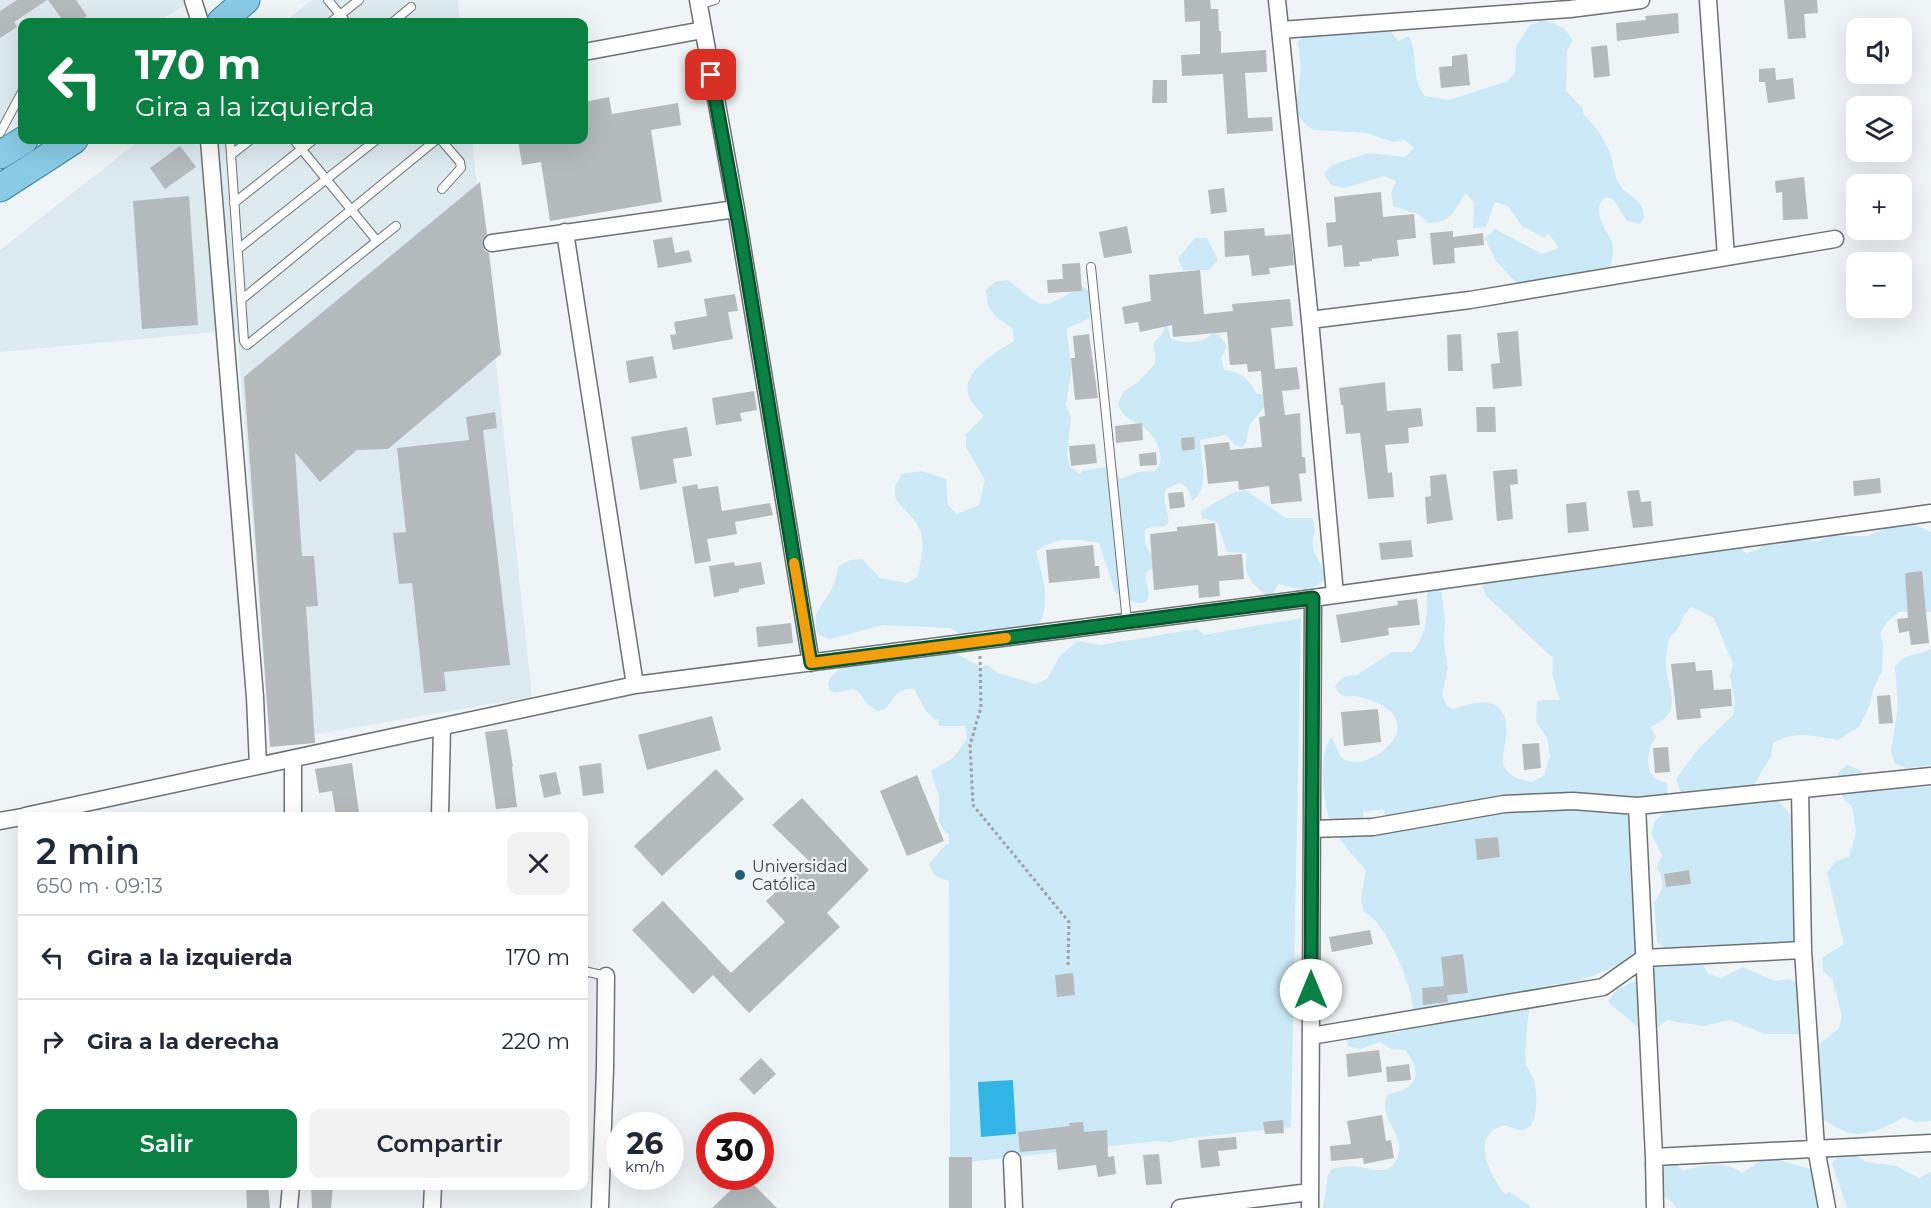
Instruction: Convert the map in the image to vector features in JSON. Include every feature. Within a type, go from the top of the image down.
[{"type":"main road","points":[[220,18],[246,0]]},
{"type":"main road","points":[[0,155],[18,144]]},
{"type":"main road","points":[[0,188],[68,144]]},
{"type":"street","points":[[193,0],[210,18]]},
{"type":"street","points":[[1277,0],[1335,594]]},
{"type":"street","points":[[1280,30],[1570,9],[1641,0]]},
{"type":"street","points":[[1708,0],[1726,257]]},
{"type":"street","points":[[704,2],[703,30],[736,209],[811,663]]},
{"type":"street","points":[[588,51],[703,30]]},
{"type":"street","points":[[209,144],[254,686],[258,766]]},
{"type":"street","points":[[492,243],[736,209]]},
{"type":"street","points":[[565,232],[636,685]]},
{"type":"street","points":[[1310,320],[1470,300],[1835,239]]},
{"type":"street","points":[[43,812],[636,685],[1313,598],[1931,513]]},
{"type":"street","points":[[1180,1208],[1310,1200],[1313,598]]},
{"type":"street","points":[[440,812],[442,727]]},
{"type":"street","points":[[293,759],[293,812]]},
{"type":"street","points":[[1312,829],[1373,827],[1504,804],[1573,801],[1637,806],[1931,776]]},
{"type":"street","points":[[1800,789],[1803,950],[1816,1148],[1827,1208]]},
{"type":"street","points":[[1637,806],[1655,1208]]},
{"type":"street","points":[[0,821],[18,817]]},
{"type":"street","points":[[1311,1036],[1603,987],[1644,958],[1803,950]]},
{"type":"street","points":[[600,1208],[606,976]]},
{"type":"street","points":[[1654,1157],[1931,1143]]},
{"type":"street","points":[[1012,1160],[1014,1208]]},
{"type":"street","points":[[289,1208],[291,1190]]},
{"type":"street","points":[[432,1208],[433,1190]]},
{"type":"lane","points":[[328,0],[343,18]]},
{"type":"lane","points":[[345,18],[359,0]]},
{"type":"lane","points":[[398,18],[411,7]]},
{"type":"lane","points":[[0,133],[18,99]]},
{"type":"lane","points":[[230,144],[244,341],[247,345],[396,226]]},
{"type":"lane","points":[[231,155],[245,144]]},
{"type":"lane","points":[[298,144],[377,241]]},
{"type":"lane","points":[[234,202],[308,144]]},
{"type":"lane","points":[[238,249],[371,144]]},
{"type":"lane","points":[[241,300],[431,144]]},
{"type":"lane","points":[[442,189],[461,168],[460,162],[444,144]]},
{"type":"lane","points":[[1091,267],[1127,622]]},
{"type":"lane","points":[[588,972],[606,976]]},
{"type":"path","points":[[979,642],[981,707],[970,745],[973,805],[1070,922],[1068,967]]},
{"type":"shaded area","points":[[0,0],[193,0],[164,18],[18,18],[18,110],[0,122]]},
{"type":"shaded area","points":[[312,0],[458,0],[460,18],[289,18]]},
{"type":"shaded area","points":[[1363,14],[1391,19],[1391,32],[1398,41],[1409,36],[1414,51],[1420,89],[1425,96],[1449,100],[1508,81],[1515,72],[1516,46],[1530,25],[1542,20],[1565,29],[1572,40],[1567,52],[1566,91],[1583,109],[1583,114],[1602,138],[1611,157],[1618,182],[1638,201],[1643,211],[1644,218],[1640,224],[1627,221],[1613,199],[1606,197],[1601,202],[1599,214],[1613,246],[1609,271],[1586,277],[1584,272],[1571,283],[1523,290],[1496,261],[1485,238],[1495,229],[1542,254],[1559,248],[1548,233],[1545,238],[1522,226],[1508,206],[1495,202],[1486,227],[1473,228],[1474,203],[1466,193],[1448,218],[1429,223],[1418,214],[1393,206],[1391,193],[1396,181],[1384,176],[1344,188],[1331,185],[1324,174],[1332,165],[1369,153],[1405,157],[1414,148],[1405,140],[1392,142],[1367,133],[1313,130],[1302,121],[1296,109],[1301,68],[1298,42],[1311,29],[1327,21]]},
{"type":"shaded area","points":[[135,144],[472,144],[532,697],[270,742],[237,330],[0,352],[0,250]]},
{"type":"shaded area","points":[[1195,238],[1207,238],[1218,260],[1209,270],[1183,270],[1178,258]]},
{"type":"shaded area","points":[[1008,280],[1030,298],[1043,304],[1058,300],[1082,286],[1093,293],[1090,318],[1066,329],[1072,367],[1066,405],[1071,417],[1067,455],[1070,467],[1080,474],[1082,471],[1111,466],[1121,479],[1138,472],[1155,471],[1158,467],[1161,456],[1151,434],[1126,416],[1118,404],[1123,392],[1138,382],[1154,365],[1156,359],[1153,344],[1162,334],[1165,326],[1168,327],[1171,339],[1182,342],[1199,341],[1213,333],[1219,335],[1227,346],[1221,358],[1224,370],[1244,377],[1257,394],[1263,394],[1268,403],[1250,424],[1246,443],[1241,447],[1235,445],[1226,435],[1200,440],[1203,482],[1198,496],[1192,501],[1188,490],[1179,483],[1166,489],[1164,497],[1169,522],[1165,526],[1145,530],[1145,543],[1151,555],[1157,555],[1161,565],[1148,571],[1145,576],[1149,594],[1147,601],[1135,603],[1115,592],[1099,543],[1066,540],[1051,543],[1036,552],[1045,591],[1042,619],[1037,627],[1024,627],[1006,647],[993,649],[980,646],[950,628],[883,625],[830,639],[818,635],[816,615],[832,587],[839,566],[850,560],[862,559],[880,578],[906,583],[917,578],[922,554],[922,536],[916,522],[896,498],[896,484],[902,474],[921,471],[946,479],[948,505],[957,514],[979,505],[985,480],[966,447],[966,434],[984,416],[973,404],[967,388],[970,379],[982,363],[1014,341],[1013,329],[1001,321],[990,309],[986,290],[995,282]]},
{"type":"shaded area","points":[[1245,490],[1286,518],[1312,518],[1315,528],[1313,547],[1325,579],[1314,587],[1304,589],[1279,584],[1269,598],[1253,583],[1247,574],[1247,553],[1227,552],[1217,522],[1202,518],[1201,511],[1228,495]]},
{"type":"shaded area","points":[[1915,525],[1931,532],[1931,612],[1899,612],[1888,621],[1880,633],[1883,645],[1882,671],[1859,727],[1838,740],[1797,735],[1773,743],[1771,756],[1751,790],[1692,796],[1680,791],[1676,779],[1698,749],[1733,715],[1735,702],[1730,676],[1733,664],[1714,618],[1692,607],[1683,616],[1676,631],[1670,637],[1666,665],[1671,709],[1660,722],[1650,727],[1656,737],[1651,746],[1648,762],[1653,776],[1667,783],[1667,792],[1665,799],[1643,820],[1640,829],[1639,840],[1648,866],[1649,878],[1645,916],[1639,942],[1631,958],[1620,965],[1579,980],[1542,987],[1534,993],[1528,1016],[1526,1064],[1536,1092],[1534,1119],[1524,1130],[1502,1126],[1492,1131],[1487,1138],[1486,1157],[1499,1187],[1505,1194],[1510,1192],[1530,1208],[1323,1208],[1331,1169],[1359,1167],[1384,1170],[1390,1168],[1394,1163],[1399,1151],[1399,1143],[1385,1103],[1388,1094],[1406,1089],[1415,1079],[1416,1073],[1411,1058],[1405,1050],[1391,1049],[1380,1042],[1361,1049],[1348,1046],[1347,1039],[1366,1033],[1388,1033],[1406,1029],[1412,1021],[1413,1008],[1404,974],[1389,940],[1381,927],[1363,910],[1361,898],[1366,871],[1335,831],[1327,811],[1323,784],[1324,757],[1331,737],[1342,758],[1350,762],[1360,761],[1371,758],[1389,745],[1398,727],[1395,717],[1388,709],[1365,698],[1342,695],[1335,687],[1338,682],[1344,677],[1357,675],[1392,652],[1412,652],[1424,631],[1427,591],[1441,587],[1448,668],[1442,695],[1448,707],[1454,709],[1475,703],[1493,704],[1499,708],[1504,715],[1506,725],[1504,766],[1512,775],[1532,782],[1544,776],[1550,756],[1547,738],[1536,722],[1537,702],[1560,700],[1552,674],[1553,658],[1486,596],[1482,583],[1627,546],[1665,548],[1689,557],[1710,545],[1736,544],[1746,553],[1758,550],[1768,541],[1780,545],[1793,539],[1818,541],[1830,536],[1868,536],[1890,526]],"holes":[[[1384,809],[1386,821],[1364,822],[1363,812]],[[1498,837],[1500,857],[1477,859],[1475,839]],[[1463,955],[1468,992],[1443,980],[1441,957]],[[1446,986],[1448,1002],[1423,1004],[1422,988]]]},
{"type":"shaded area","points":[[1301,618],[1291,1127],[1170,1142],[1156,1141],[950,1164],[949,881],[935,876],[929,864],[949,843],[949,834],[939,822],[939,797],[931,771],[953,758],[967,739],[965,726],[939,726],[938,719],[935,720],[926,711],[914,689],[900,692],[885,709],[878,711],[867,704],[859,692],[854,689],[834,693],[829,689],[828,683],[831,677],[845,663],[951,651],[981,667],[987,665],[998,673],[1035,684],[1047,679],[1059,657],[1078,641],[1101,645],[1197,629],[1204,635]]},
{"type":"shaded area","points":[[1931,649],[1931,765],[1907,768],[1895,764],[1891,752],[1898,705],[1895,667],[1907,656]]},
{"type":"shaded area","points":[[1847,765],[1860,770],[1875,789],[1931,787],[1931,1121],[1915,1122],[1903,1117],[1881,1128],[1857,1134],[1842,1130],[1818,1115],[1821,1073],[1818,1045],[1839,1028],[1842,1016],[1832,979],[1823,971],[1822,958],[1844,944],[1827,872],[1836,861],[1849,857],[1856,832],[1852,806],[1842,796],[1838,783],[1838,773]]},
{"type":"shaded area","points":[[1777,799],[1793,818],[1802,938],[1792,946],[1725,959],[1717,946],[1705,944],[1668,950],[1657,942],[1654,902],[1662,885],[1657,867],[1662,855],[1651,833],[1655,821],[1664,813],[1703,804]],"holes":[[[1689,870],[1691,884],[1666,887],[1664,874]]]},
{"type":"shaded area","points":[[1689,962],[1702,964],[1709,974],[1721,978],[1743,967],[1775,981],[1789,979],[1801,984],[1804,1034],[1765,1034],[1730,1020],[1703,1026],[1667,1020],[1657,1028],[1639,1028],[1608,1002],[1616,990],[1635,981],[1652,964],[1665,968]]},
{"type":"shaded area","points":[[1665,1154],[1683,1171],[1721,1165],[1742,1173],[1762,1160],[1775,1159],[1810,1169],[1829,1200],[1823,1208],[1677,1208],[1649,1186],[1643,1163]]},
{"type":"shaded area","points":[[1840,1154],[1853,1154],[1866,1162],[1896,1166],[1919,1178],[1931,1172],[1931,1208],[1847,1208],[1832,1164]]},
{"type":"water","points":[[1013,1080],[1016,1134],[981,1137],[978,1082]]},
{"type":"building","points":[[17,0],[47,0],[18,18],[14,22],[17,27],[0,38],[0,11]]},
{"type":"building","points":[[48,0],[76,0],[87,16],[84,18],[61,18]]},
{"type":"building","points":[[1184,0],[1210,0],[1211,9],[1218,9],[1221,53],[1266,50],[1267,72],[1245,73],[1248,118],[1272,117],[1273,131],[1227,134],[1223,74],[1182,76],[1181,55],[1200,54],[1200,21],[1185,22]]},
{"type":"building","points":[[1784,0],[1817,0],[1818,13],[1804,14],[1806,38],[1788,39]]},
{"type":"building","points":[[1678,13],[1679,33],[1617,41],[1616,23],[1646,20],[1645,16]]},
{"type":"building","points":[[1607,45],[1610,76],[1594,78],[1591,47]]},
{"type":"building","points":[[1467,54],[1470,85],[1441,88],[1439,67],[1452,66],[1452,56]]},
{"type":"building","points":[[1775,68],[1776,80],[1793,78],[1795,99],[1768,103],[1765,82],[1759,82],[1759,69]]},
{"type":"building","points":[[1153,80],[1167,80],[1167,103],[1152,103]]},
{"type":"building","points":[[609,97],[612,114],[678,103],[681,125],[651,130],[662,202],[550,221],[541,162],[522,165],[519,144],[588,144],[588,101]]},
{"type":"building","points":[[180,146],[196,167],[165,189],[150,168]]},
{"type":"building","points":[[1804,177],[1808,219],[1783,220],[1782,192],[1776,193],[1775,181]]},
{"type":"building","points":[[480,182],[487,234],[482,244],[484,250],[489,253],[501,354],[388,449],[357,450],[320,482],[295,452],[302,556],[314,556],[318,606],[306,607],[315,743],[270,747],[244,377]]},
{"type":"building","points":[[1224,188],[1227,212],[1211,214],[1208,190]]},
{"type":"building","points":[[1381,192],[1383,217],[1414,214],[1416,238],[1397,240],[1399,256],[1372,259],[1372,261],[1359,262],[1360,266],[1344,267],[1342,245],[1328,247],[1326,223],[1336,222],[1334,197]]},
{"type":"building","points":[[189,196],[198,325],[142,329],[133,201]]},
{"type":"building","points":[[1127,226],[1132,253],[1104,258],[1099,232]]},
{"type":"building","points":[[1264,228],[1265,236],[1291,234],[1294,265],[1269,268],[1270,274],[1252,276],[1249,255],[1225,257],[1224,231]]},
{"type":"building","points":[[1453,231],[1453,237],[1483,233],[1484,245],[1454,248],[1455,263],[1433,265],[1430,233]]},
{"type":"building","points":[[672,237],[675,253],[689,250],[692,262],[658,268],[653,240]]},
{"type":"building","points":[[1080,263],[1082,291],[1048,293],[1047,280],[1063,279],[1062,264]]},
{"type":"building","points":[[1200,270],[1204,314],[1233,311],[1232,304],[1290,299],[1293,326],[1271,328],[1275,369],[1297,367],[1300,389],[1282,391],[1285,415],[1300,413],[1302,457],[1305,457],[1306,473],[1299,474],[1302,501],[1271,504],[1269,486],[1239,490],[1238,481],[1208,484],[1204,445],[1229,442],[1230,450],[1262,447],[1259,417],[1265,416],[1261,371],[1248,372],[1247,364],[1230,365],[1227,332],[1173,337],[1172,325],[1140,332],[1138,322],[1125,324],[1122,307],[1151,301],[1149,275]]},
{"type":"building","points":[[735,294],[738,311],[728,312],[733,339],[673,350],[670,335],[676,334],[674,322],[707,316],[704,299]]},
{"type":"building","points":[[1518,331],[1522,386],[1493,389],[1491,364],[1500,363],[1497,333]]},
{"type":"building","points":[[1089,334],[1098,398],[1075,400],[1071,358],[1075,358],[1073,336]]},
{"type":"building","points":[[1461,334],[1463,371],[1448,371],[1447,335]]},
{"type":"building","points":[[653,356],[657,378],[629,383],[626,361]]},
{"type":"building","points":[[1385,382],[1387,411],[1421,408],[1423,426],[1408,428],[1409,443],[1385,445],[1388,473],[1392,472],[1394,497],[1368,499],[1360,433],[1346,434],[1339,388]]},
{"type":"building","points":[[754,391],[757,410],[740,413],[742,421],[716,425],[712,398]]},
{"type":"building","points":[[1476,407],[1495,407],[1496,432],[1477,432]]},
{"type":"building","points":[[495,412],[497,428],[483,430],[510,665],[444,672],[446,691],[424,693],[412,583],[399,584],[393,533],[406,532],[397,448],[469,440],[466,417]]},
{"type":"building","points":[[1142,423],[1143,440],[1116,443],[1115,426]]},
{"type":"building","points":[[687,427],[692,456],[673,459],[677,483],[640,490],[631,437]]},
{"type":"building","points":[[1194,437],[1195,449],[1182,451],[1181,438]]},
{"type":"building","points":[[1095,444],[1097,463],[1071,466],[1069,446]]},
{"type":"building","points":[[1156,452],[1157,465],[1140,466],[1139,454]]},
{"type":"building","points":[[1517,469],[1518,484],[1510,485],[1513,519],[1497,521],[1493,471]]},
{"type":"building","points":[[1446,474],[1453,520],[1427,524],[1425,497],[1431,496],[1430,476]]},
{"type":"building","points":[[1880,478],[1881,493],[1854,496],[1853,481]]},
{"type":"building","points":[[697,484],[698,489],[718,486],[722,511],[770,503],[773,515],[735,522],[737,534],[707,539],[711,561],[695,564],[682,487]]},
{"type":"building","points":[[1639,490],[1641,502],[1651,501],[1653,526],[1633,528],[1627,491]]},
{"type":"building","points":[[1183,492],[1185,507],[1170,509],[1168,493]]},
{"type":"building","points":[[1586,502],[1589,531],[1568,533],[1566,504]]},
{"type":"building","points":[[1215,523],[1218,556],[1242,554],[1244,579],[1219,581],[1220,596],[1199,598],[1198,585],[1154,590],[1150,534],[1177,531],[1177,527]]},
{"type":"building","points":[[1411,540],[1413,557],[1381,560],[1379,543]]},
{"type":"building","points":[[1093,545],[1095,566],[1099,566],[1100,578],[1049,583],[1046,550]]},
{"type":"building","points":[[734,562],[735,566],[761,562],[765,584],[714,597],[709,566]]},
{"type":"building","points":[[1922,571],[1929,643],[1911,645],[1909,631],[1899,633],[1897,619],[1908,618],[1905,573]]},
{"type":"building","points":[[1417,599],[1420,625],[1388,628],[1389,635],[1341,643],[1336,615],[1398,605],[1397,601]]},
{"type":"building","points":[[791,623],[793,643],[758,647],[756,627]]},
{"type":"building","points":[[1695,662],[1696,671],[1712,670],[1714,690],[1731,689],[1732,706],[1700,709],[1701,718],[1677,720],[1671,664]]},
{"type":"building","points":[[1890,695],[1893,723],[1879,724],[1877,696]]},
{"type":"building","points":[[1378,709],[1381,742],[1344,746],[1341,712]]},
{"type":"building","points":[[712,716],[721,750],[647,770],[638,735]]},
{"type":"building","points":[[507,729],[517,807],[496,809],[485,732]]},
{"type":"building","points":[[1539,743],[1541,768],[1524,770],[1522,744]]},
{"type":"building","points":[[1668,747],[1670,772],[1655,773],[1653,748]]},
{"type":"building","points":[[352,763],[359,812],[335,812],[332,791],[319,793],[315,769]]},
{"type":"building","points":[[601,763],[604,793],[583,796],[579,766]]},
{"type":"building","points":[[716,769],[744,799],[662,876],[634,846]]},
{"type":"building","points":[[556,772],[561,794],[544,798],[539,775]]},
{"type":"building","points":[[917,775],[944,841],[907,856],[880,791]]},
{"type":"building","points":[[802,798],[869,870],[827,913],[840,927],[749,1013],[713,975],[693,994],[632,930],[663,901],[731,973],[785,922],[766,901],[809,861],[772,825]]},
{"type":"building","points":[[1498,837],[1500,857],[1477,860],[1475,839]]},
{"type":"building","points":[[1689,870],[1691,884],[1666,887],[1664,874]]},
{"type":"building","points":[[1370,930],[1373,944],[1332,952],[1329,937]]},
{"type":"building","points":[[1463,954],[1468,993],[1447,995],[1448,1002],[1423,1005],[1422,988],[1444,986],[1441,957]]},
{"type":"building","points":[[1073,973],[1075,995],[1057,997],[1055,975]]},
{"type":"building","points":[[1379,1050],[1382,1072],[1348,1077],[1346,1054]]},
{"type":"building","points":[[761,1058],[776,1074],[754,1095],[739,1079]]},
{"type":"building","points":[[1409,1064],[1411,1080],[1387,1082],[1386,1067]]},
{"type":"building","points":[[1382,1115],[1386,1141],[1391,1140],[1394,1158],[1364,1164],[1363,1158],[1331,1161],[1330,1146],[1351,1144],[1347,1121]]},
{"type":"building","points":[[1283,1120],[1284,1133],[1265,1134],[1263,1122]]},
{"type":"building","points":[[1083,1122],[1084,1132],[1107,1130],[1108,1157],[1114,1156],[1116,1174],[1098,1177],[1096,1165],[1058,1170],[1056,1149],[1020,1152],[1018,1132],[1070,1126],[1069,1123]]},
{"type":"building","points":[[1236,1137],[1237,1149],[1218,1151],[1220,1166],[1201,1168],[1198,1140]]},
{"type":"building","points":[[1159,1154],[1162,1184],[1146,1185],[1143,1155]]},
{"type":"building","points":[[949,1157],[972,1157],[972,1208],[949,1208]]},
{"type":"building","points":[[246,1190],[268,1190],[270,1208],[247,1208]]},
{"type":"building","points":[[311,1190],[333,1190],[331,1208],[312,1208]]},
{"type":"building","points":[[731,1190],[759,1190],[777,1208],[712,1208]]},
{"type":"slow traffic","points":[[794,563],[811,663],[1006,638]]},
{"type":"place","name":"Universidad Católica","points":[[740,875]]},
{"type":"route","points":[[711,75],[740,232],[811,663],[1313,598],[1311,990]]}]
